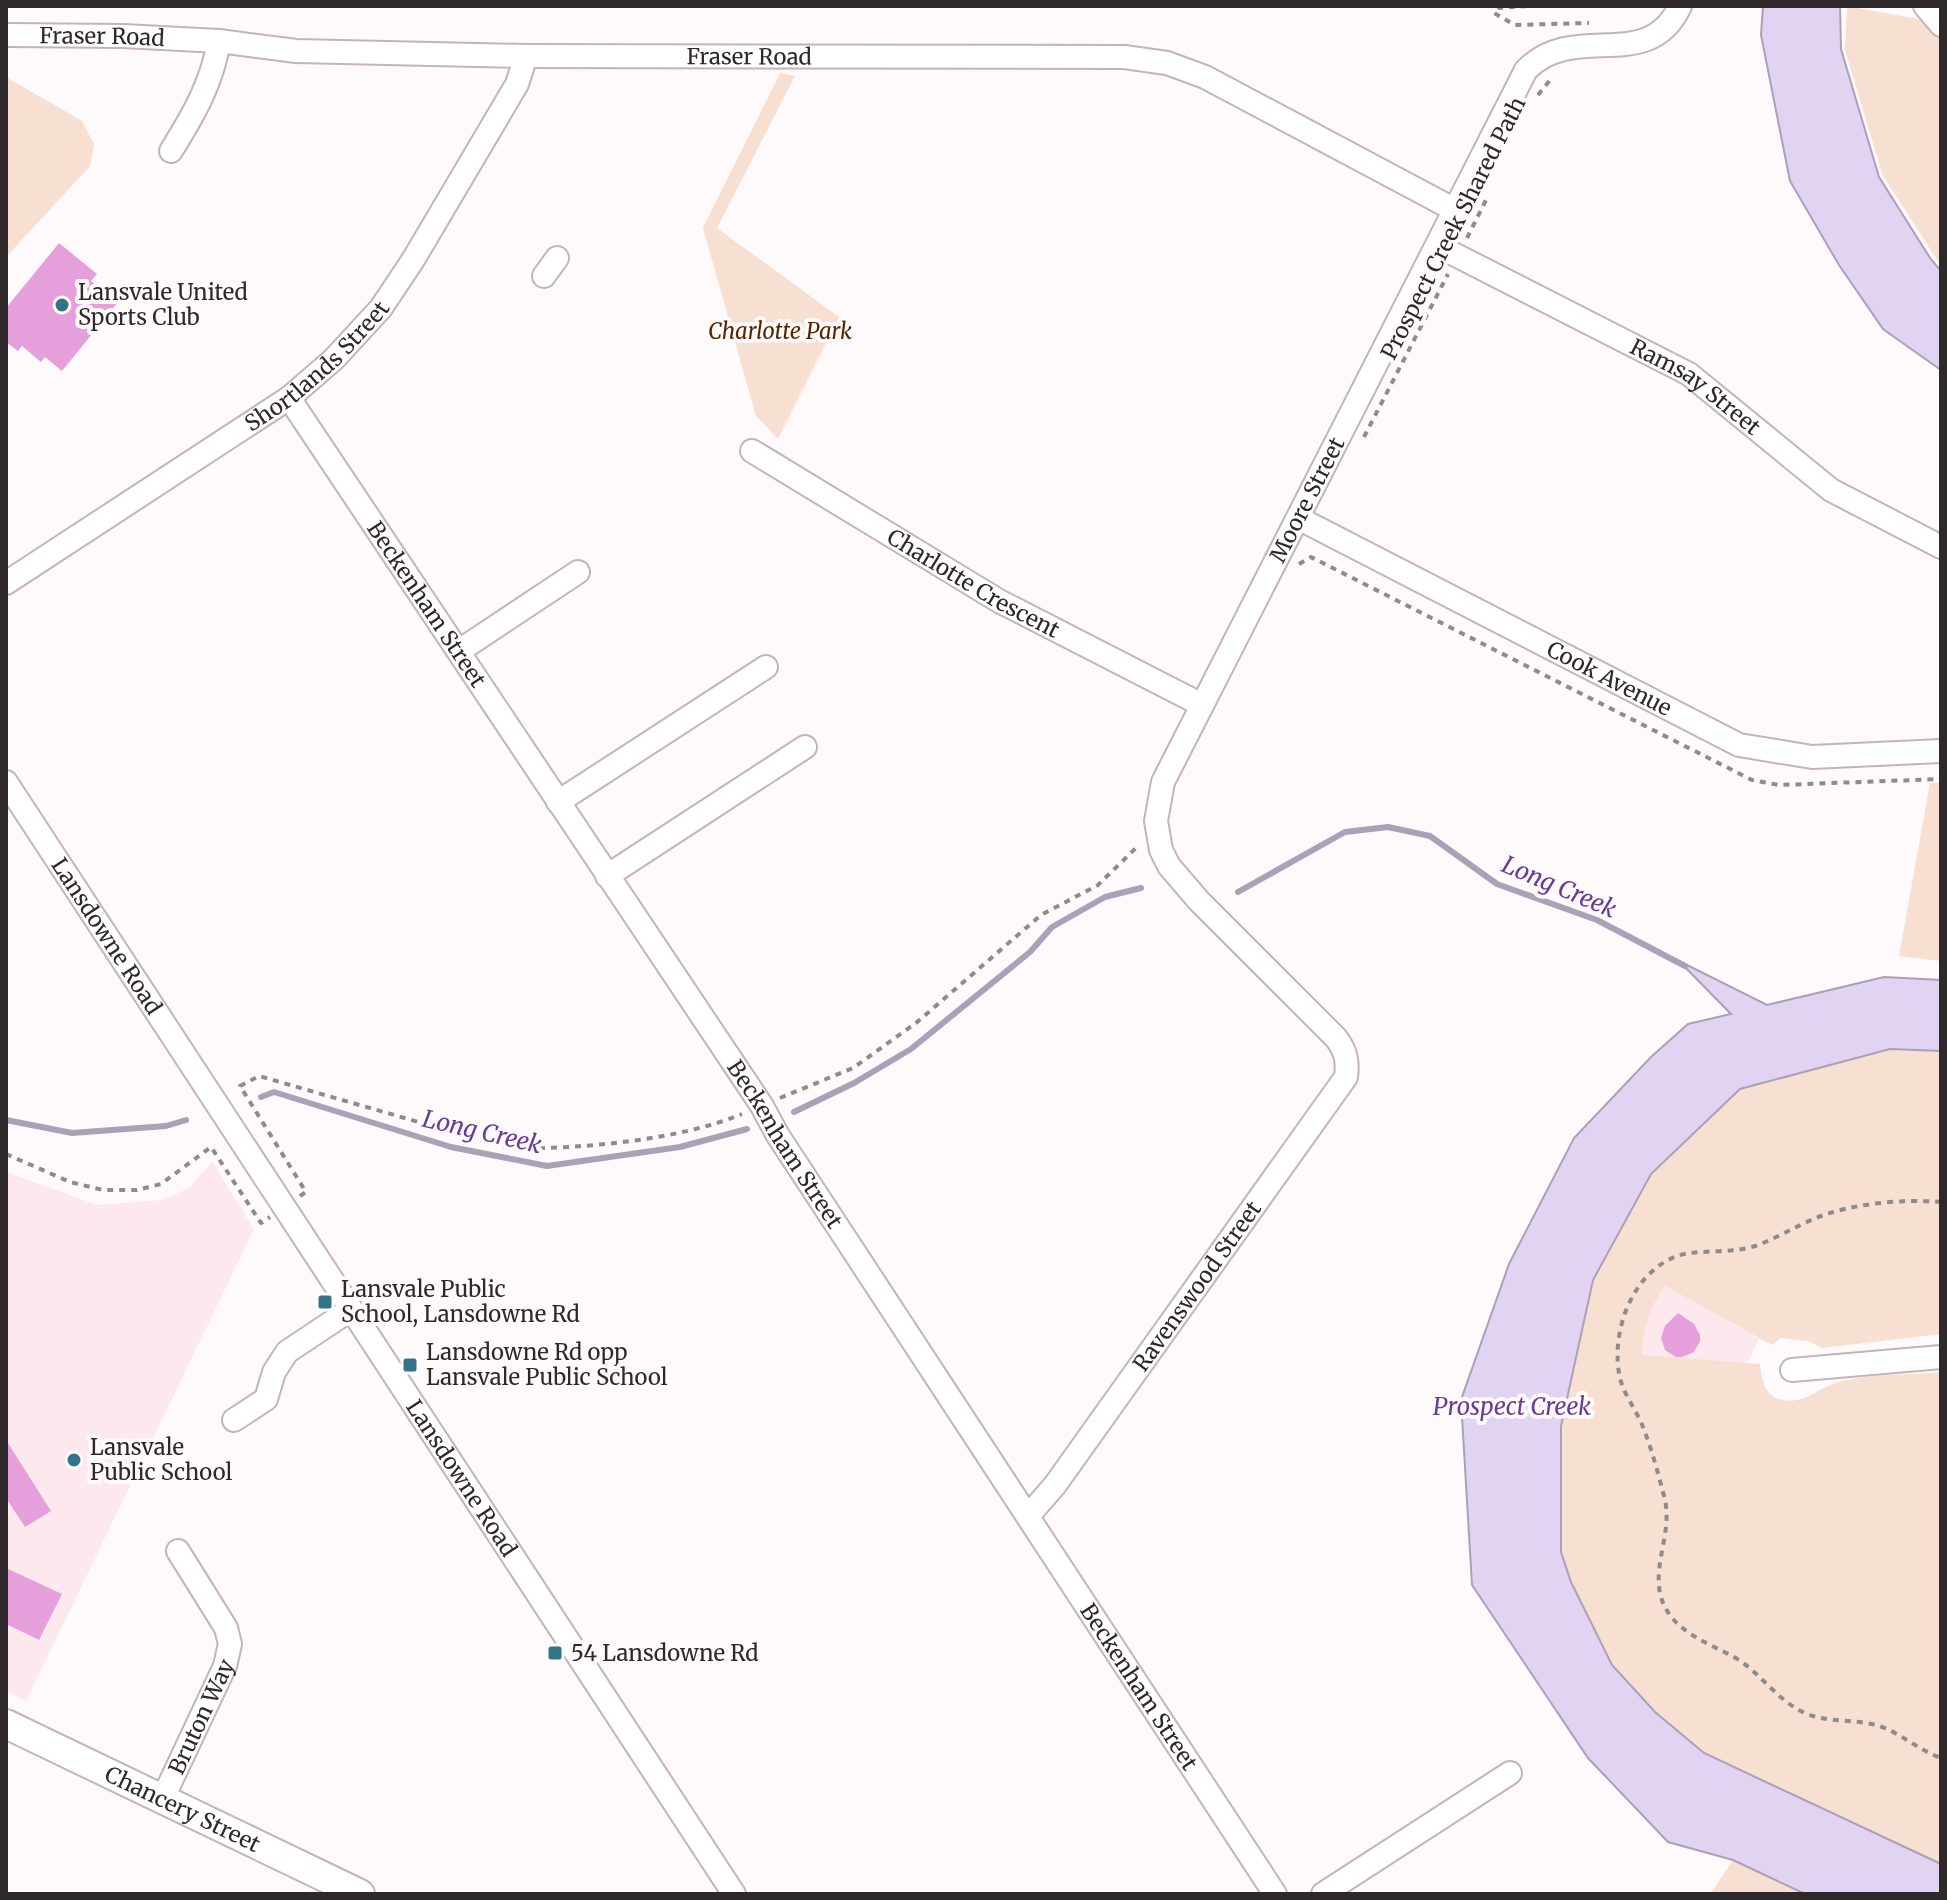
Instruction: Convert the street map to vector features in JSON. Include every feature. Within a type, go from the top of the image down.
[{"type":"main road","name":"Chancery Street","points":[[6,1724],[360,1894]]},
{"type":"street","name":"Moore Street","points":[[1344,1049],[1184,885],[1161,850],[1156,821],[1163,782],[1300,519],[1448,251],[1455,210],[1519,84],[1537,60],[1563,47],[1629,44],[1646,40],[1661,32],[1680,6]]},
{"type":"street","points":[[1925,6],[1941,25]]},
{"type":"street","name":"Fraser Road","points":[[6,35],[219,41],[296,51],[526,56],[1124,57],[1167,63],[1205,77],[1455,210]]},
{"type":"street","points":[[171,151],[195,112],[214,70],[219,41]]},
{"type":"street","name":"Shortlands Street","points":[[6,583],[289,398],[334,359],[381,308],[413,260],[517,84],[526,56]]},
{"type":"street","name":"Ramsay Street","points":[[1448,251],[1689,374],[1831,490],[1941,547]]},
{"type":"street","name":"Beckenham Street","points":[[289,398],[762,1106],[777,1134],[1275,1894]]},
{"type":"street","name":"Charlotte Crescent","points":[[752,451],[999,601],[1202,705]]},
{"type":"street","name":"Cook Avenue","points":[[1300,519],[1739,745],[1812,757],[1941,751]]},
{"type":"street","points":[[459,651],[578,572]]},
{"type":"street","points":[[558,802],[766,667]]},
{"type":"street","points":[[607,876],[805,747]]},
{"type":"street","name":"Lansdowne Road","points":[[6,782],[734,1894]]},
{"type":"street","name":"Ravenswood Street","points":[[1029,1515],[1055,1485],[1338,1091],[1346,1077],[1348,1063],[1344,1049]]},
{"type":"street","points":[[234,1420],[266,1399],[274,1372],[287,1352],[350,1310]]},
{"type":"street","points":[[1792,1370],[1941,1357]]},
{"type":"street","name":"Bruton Way","points":[[162,1800],[225,1666],[230,1644],[222,1620],[178,1551]]},
{"type":"street","points":[[1323,1894],[1510,1773]]},
{"type":"path","points":[[1527,6],[1498,8],[1494,13],[1515,25],[1598,23]]},
{"type":"path","name":"Prospect Creek Shared Path","points":[[1533,103],[1557,72]]},
{"type":"path","name":"Prospect Creek Shared Path","points":[[1363,439],[1448,251],[1492,186]]},
{"type":"path","points":[[1293,575],[1300,562],[1311,557],[1350,577]]},
{"type":"path","points":[[781,1098],[853,1068],[916,1023],[1041,915],[1098,885],[1142,843]]},
{"type":"path","points":[[306,1192],[240,1086],[259,1076],[512,1149],[553,1148],[675,1134],[736,1116]]},
{"type":"path","points":[[6,1154],[70,1182],[103,1190],[137,1190],[161,1184],[211,1147],[261,1223]]},
{"type":"path","points":[[1941,1202],[1864,1206],[1823,1215],[1755,1246],[1678,1256],[1657,1269],[1638,1288],[1624,1314],[1617,1343],[1620,1380],[1643,1425],[1667,1505],[1658,1575],[1659,1597],[1673,1618],[1695,1639],[1740,1661],[1777,1696],[1804,1713],[1829,1721],[1874,1725],[1900,1735],[1941,1758]]},
{"type":"shaded area","name":"Lansvale Public School","points":[[212,1161],[254,1229],[26,1701],[6,1691],[6,1172],[97,1205],[161,1200],[190,1188]]},
{"type":"shaded area","points":[[1665,1286],[1759,1338],[1748,1363],[1642,1356],[1645,1326],[1654,1301]]},
{"type":"green space","points":[[1847,6],[1918,19],[1941,36],[1941,266],[1882,174],[1845,50]]},
{"type":"green space","name":"Charlotte Park","points":[[780,73],[795,76],[717,228],[839,317],[778,439],[756,416],[703,228]]},
{"type":"green space","points":[[6,77],[82,121],[94,144],[90,166],[6,257]]},
{"type":"green space","points":[[1941,782],[1941,961],[1899,956],[1930,783]]},
{"type":"green space","points":[[1890,1049],[1941,1051],[1941,1334],[1822,1348],[1809,1341],[1781,1338],[1772,1345],[1665,1286],[1648,1319],[1642,1355],[1760,1364],[1766,1389],[1774,1397],[1788,1401],[1804,1398],[1842,1381],[1941,1372],[1941,1864],[1704,1753],[1655,1712],[1612,1665],[1571,1582],[1561,1552],[1561,1426],[1593,1280],[1651,1174],[1740,1089]]},
{"type":"green space","points":[[1733,1860],[1805,1894],[1710,1894]]},
{"type":"water","points":[[1763,6],[1840,6],[1841,49],[1879,177],[1941,271],[1941,370],[1883,329],[1839,265],[1790,181],[1761,35]]},
{"type":"water","name":"Prospect Creek","points":[[1679,961],[1767,1005],[1884,977],[1941,980],[1941,1051],[1890,1049],[1740,1089],[1651,1174],[1593,1280],[1561,1426],[1561,1552],[1571,1582],[1612,1665],[1655,1712],[1704,1753],[1941,1864],[1941,1894],[1805,1894],[1733,1860],[1668,1842],[1588,1758],[1472,1585],[1461,1400],[1509,1264],[1574,1138],[1651,1057],[1688,1024],[1731,1014]]},
{"type":"building","name":"Lansvale United Sports Club","points":[[59,243],[97,274],[91,281],[118,302],[62,371],[45,357],[41,362],[22,346],[18,351],[6,342],[6,308]]},
{"type":"building","points":[[1678,1313],[1694,1324],[1700,1335],[1694,1352],[1682,1357],[1665,1350],[1661,1338],[1665,1326]]},
{"type":"building","points":[[6,1440],[51,1511],[25,1527],[6,1498]]},
{"type":"building","points":[[6,1568],[62,1594],[39,1640],[6,1624]]},
{"type":"waterway","name":"Long Creek","points":[[1238,892],[1345,832],[1388,827],[1430,836],[1497,884],[1597,920],[1685,966]]},
{"type":"waterway","name":"Long Creek","points":[[794,1112],[854,1083],[911,1049],[1030,952],[1052,927],[1105,897],[1141,888]]},
{"type":"waterway","name":"Long Creek","points":[[261,1097],[274,1092],[451,1147],[547,1166],[680,1147],[747,1129]]},
{"type":"waterway","name":"Long Creek","points":[[6,1120],[72,1133],[166,1126],[186,1120]]},
{"type":"place","name":"Lansvale United Sports Club","points":[[62,305]]},
{"type":"place","name":"Lansvale Public School, Lansdowne Rd","points":[[325,1302]]},
{"type":"place","name":"Lansdowne Rd opp Lansvale Public School","points":[[410,1365]]},
{"type":"place","name":"Lansvale Public School","points":[[74,1460]]},
{"type":"place","name":"54 Lansdowne Rd","points":[[555,1653]]}]
